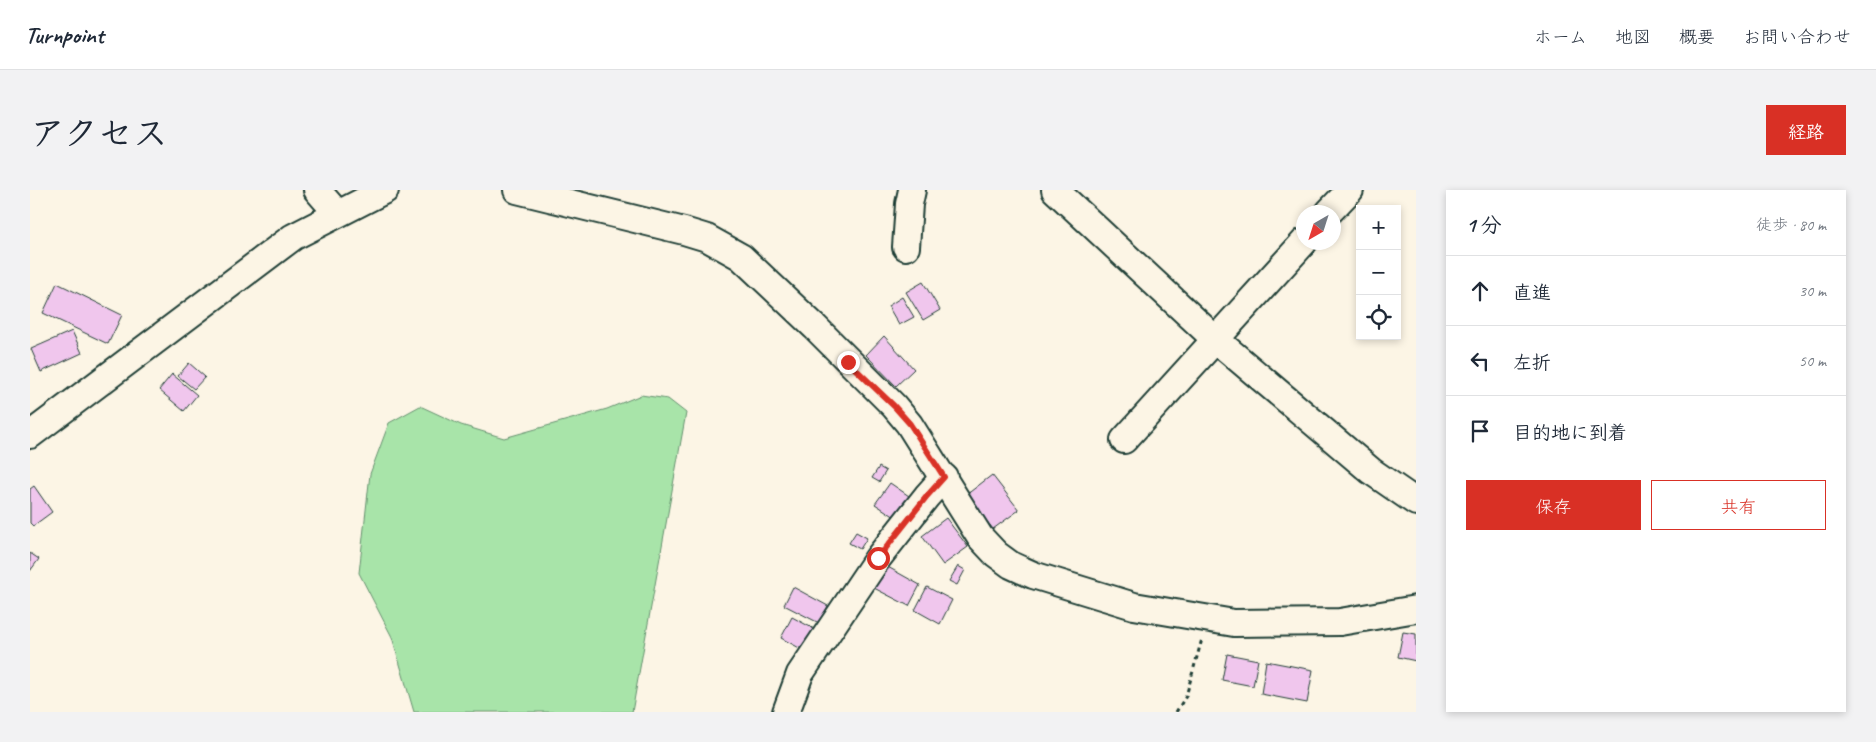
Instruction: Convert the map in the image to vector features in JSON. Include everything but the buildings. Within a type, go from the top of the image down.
[{"type":"street","points":[[317,190],[337,213]]},
{"type":"street","points":[[30,435],[293,237],[385,190]]},
{"type":"street","points":[[517,190],[684,231],[707,238],[741,257],[815,327],[910,424],[980,537],[996,554],[1012,565],[1033,575],[1134,606],[1234,623],[1340,622],[1416,608]]},
{"type":"street","points":[[906,247],[909,204],[912,190]]},
{"type":"street","points":[[1056,190],[1215,339],[1371,471],[1416,502]]},
{"type":"street","points":[[1336,205],[1350,190]]},
{"type":"street","points":[[1124,440],[1297,250]]},
{"type":"street","points":[[786,712],[800,674],[878,558],[944,477]]},
{"type":"path","points":[[1176,712],[1186,696],[1207,619]]},
{"type":"green space","points":[[641,395],[668,399],[686,413],[632,712],[414,712],[392,637],[359,573],[370,474],[389,423],[420,406],[461,425],[504,438],[607,409]]},
{"type":"route","points":[[848,362],[910,424],[944,477],[878,558]]}]
